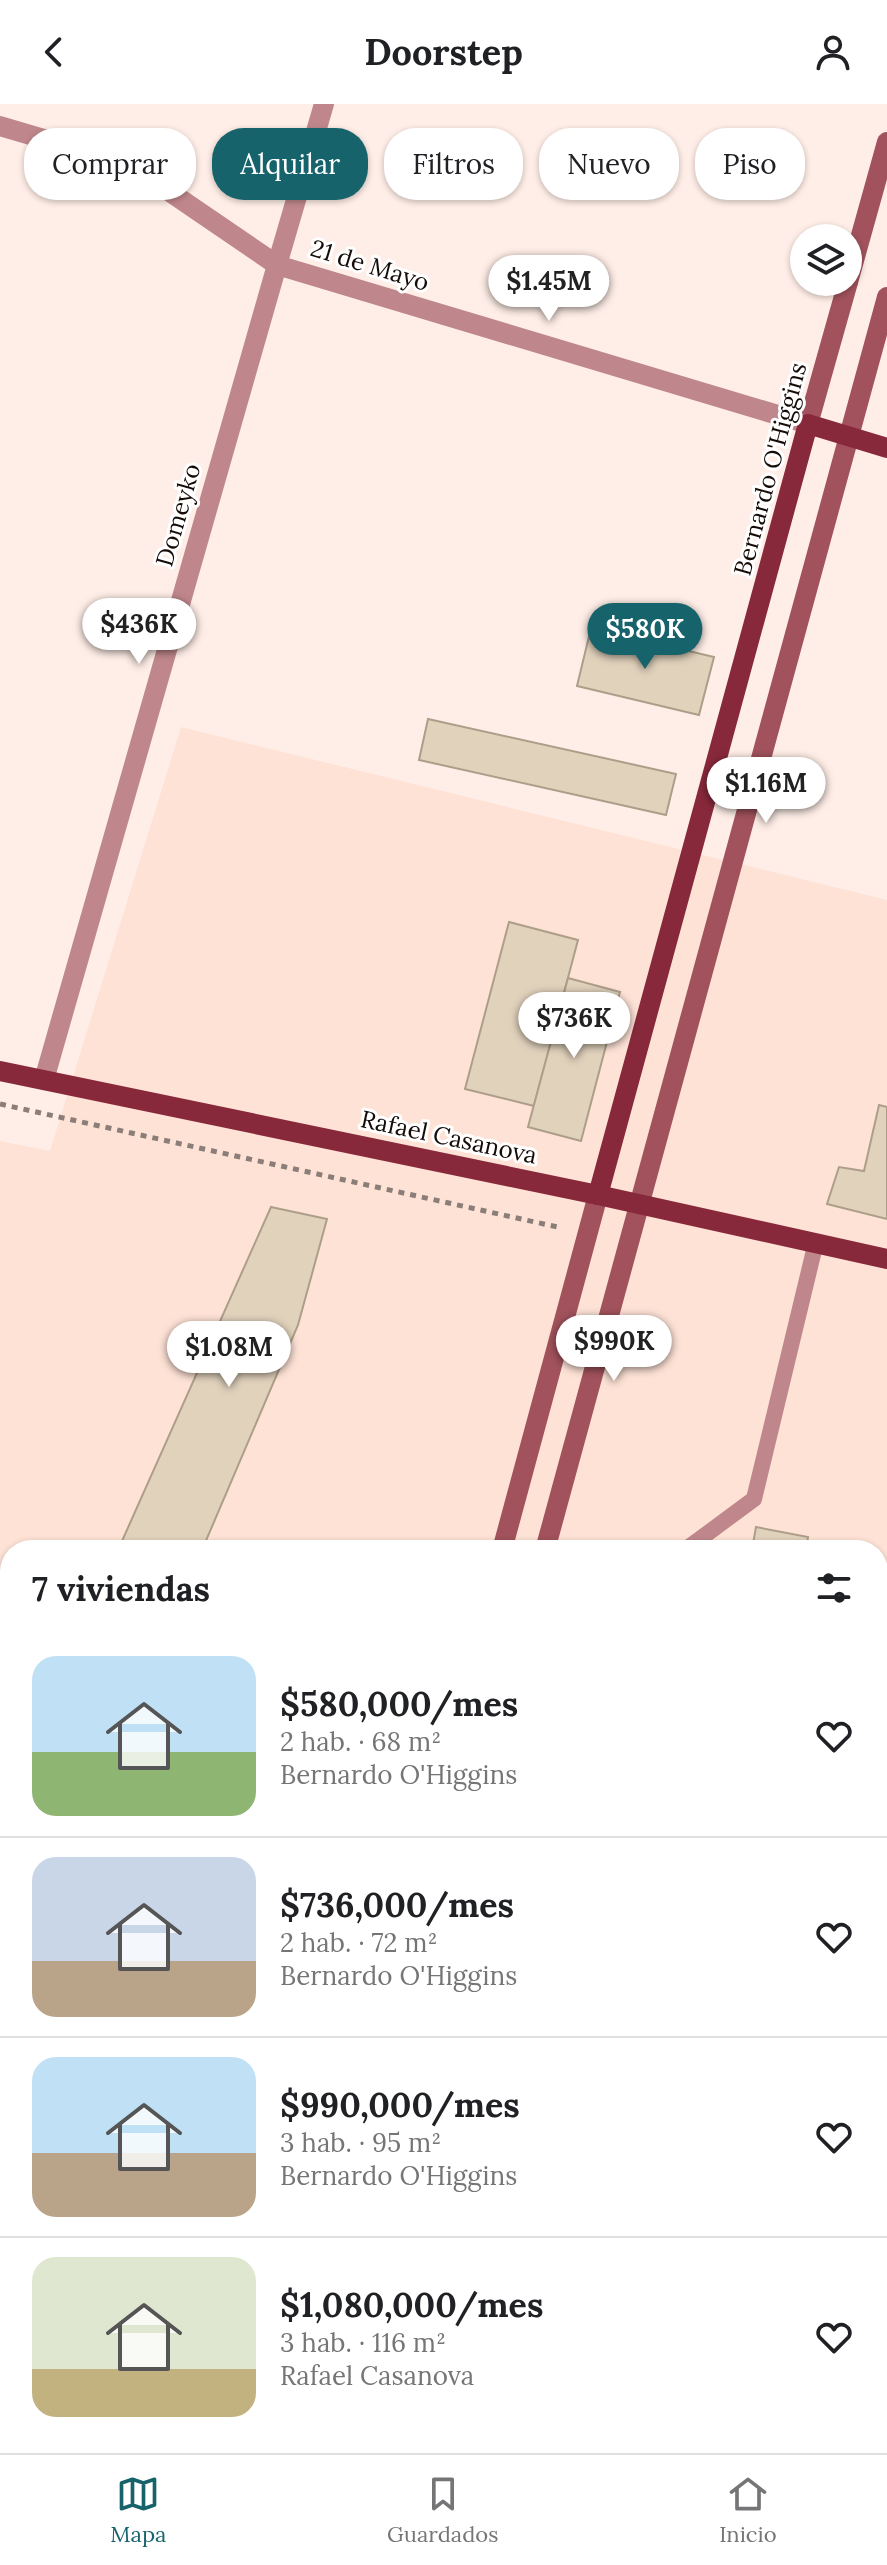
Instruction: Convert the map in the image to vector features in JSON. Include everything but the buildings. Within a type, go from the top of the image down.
[{"type":"main road","name":"Bernardo O'Higgins","points":[[862,232],[887,142]]},
{"type":"main road","name":"Bernardo O'Higgins","points":[[505,1540],[844,296]]},
{"type":"main road","points":[[548,1540],[887,297]]},
{"type":"main road","name":"21 de Mayo","points":[[808,424],[887,448]]},
{"type":"main road","name":"Rafael Casanova","points":[[0,1071],[641,1204],[887,1259]]},
{"type":"street","name":"Domeyko","points":[[44,1080],[324,104]]},
{"type":"street","name":"21 de Mayo","points":[[0,126],[129,164],[277,265],[808,424]]},
{"type":"lane","points":[[699,1540],[754,1499],[816,1242]]},
{"type":"path","points":[[0,1104],[588,1234]]},
{"type":"shaded area","points":[[181,727],[887,900],[887,1540],[0,1540],[0,1141],[50,1151]]}]
